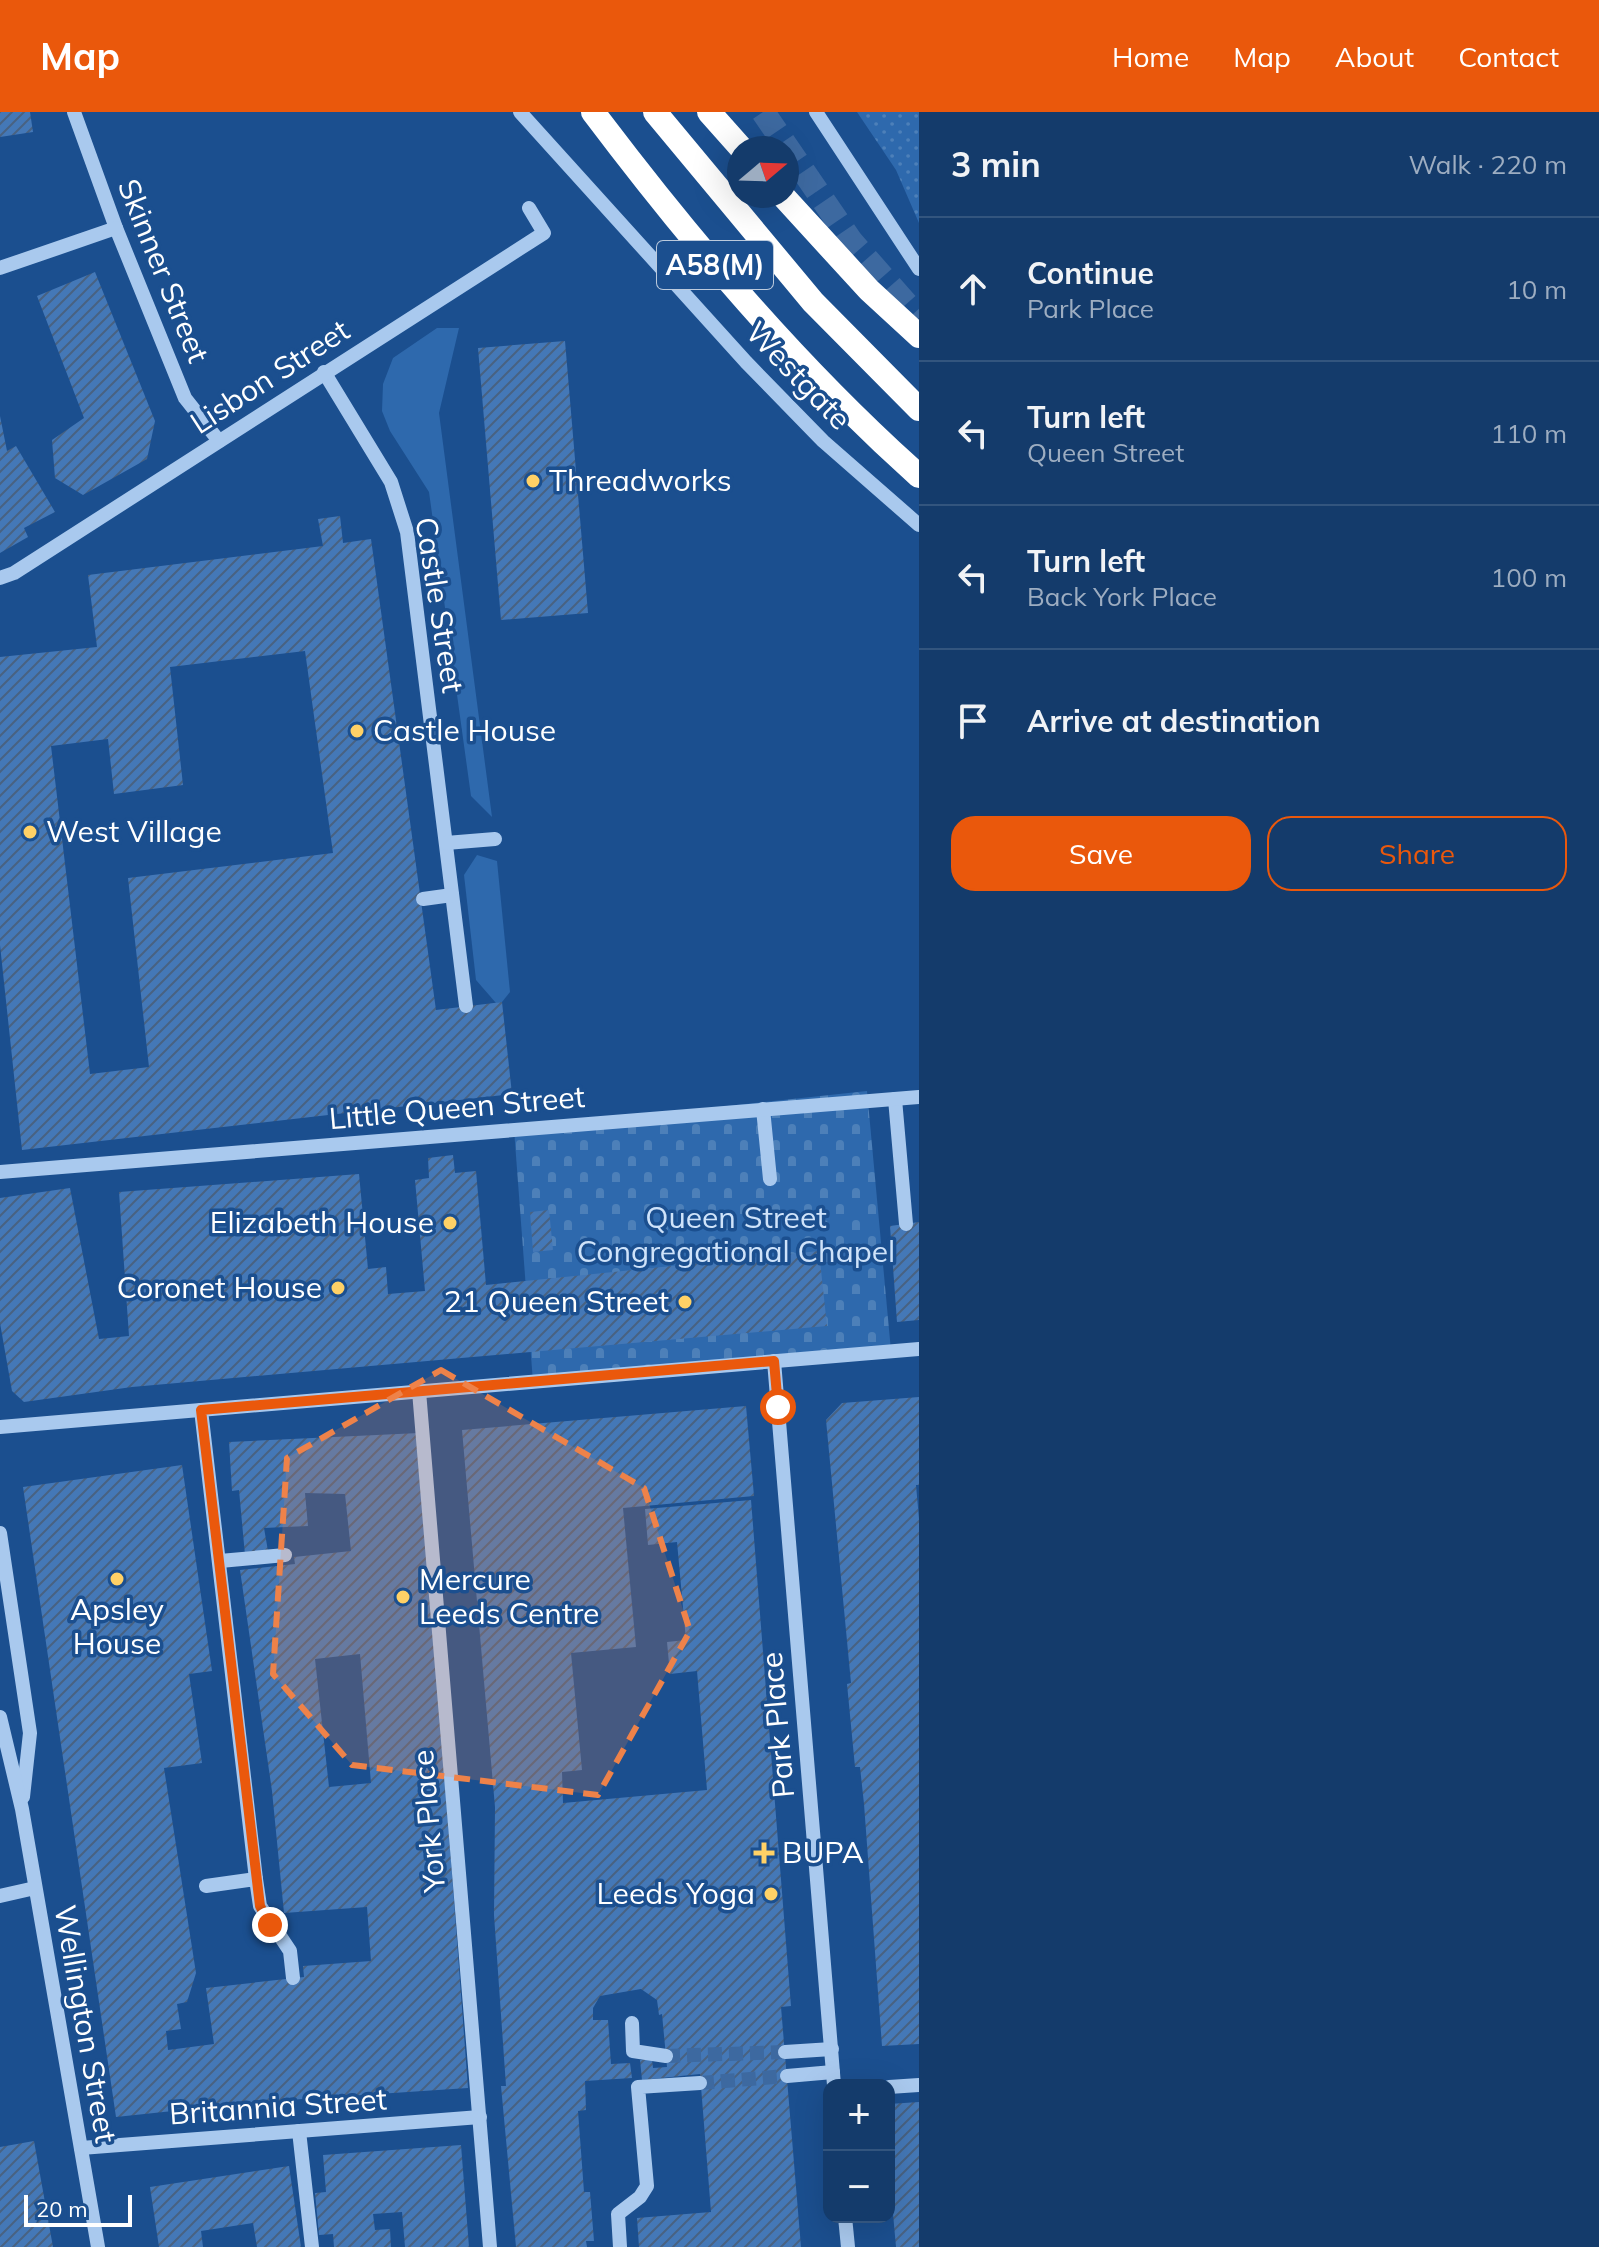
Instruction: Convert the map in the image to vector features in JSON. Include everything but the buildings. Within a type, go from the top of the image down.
[{"type":"highway","name":"A58(M)","points":[[584,112],[609,134]]},
{"type":"highway","name":"A58(M)","points":[[593,112],[785,345],[919,476]]},
{"type":"highway","name":"A58(M)","points":[[655,112],[813,302],[919,409]]},
{"type":"highway","points":[[709,112],[730,136]]},
{"type":"highway","name":"A58(M)","points":[[794,208],[869,290],[919,336]]},
{"type":"street","name":"Skinner Street","points":[[74,112],[116,228],[185,398],[219,441]]},
{"type":"street","name":"Westgate","points":[[520,112],[746,362],[823,441],[919,525]]},
{"type":"street","points":[[816,112],[919,269]]},
{"type":"street","name":"Lisbon Street","points":[[0,578],[14,573],[544,233],[529,208]]},
{"type":"street","points":[[0,268],[116,228]]},
{"type":"street","name":"Castle Street","points":[[324,372],[391,482],[407,532],[466,1006]]},
{"type":"street","points":[[446,843],[495,839]]},
{"type":"street","points":[[423,899],[452,895]]},
{"type":"street","name":"Little Queen Street","points":[[0,1172],[919,1097]]},
{"type":"street","points":[[895,1099],[906,1224]]},
{"type":"street","points":[[763,1109],[770,1179]]},
{"type":"street","points":[[0,1427],[919,1349]]},
{"type":"street","name":"Park Place","points":[[774,1361],[834,2078]]},
{"type":"street","name":"York Place","points":[[419,1391],[490,2247]]},
{"type":"street","points":[[201,1410],[260,1906],[290,1951],[293,1978]]},
{"type":"street","name":"Wellington Street","points":[[0,1533],[30,1733],[22,1809]]},
{"type":"street","points":[[220,1561],[285,1555]]},
{"type":"street","name":"Wellington Street","points":[[0,1717],[22,1809],[98,2247]]},
{"type":"street","points":[[206,1886],[256,1879]]},
{"type":"street","points":[[0,1896],[35,1888]]},
{"type":"street","points":[[632,2023],[633,2051],[666,2056]]},
{"type":"street","points":[[785,2052],[832,2049]]},
{"type":"street","points":[[787,2076],[834,2078]]},
{"type":"street","points":[[620,2247],[618,2214],[640,2197],[647,2186],[638,2087],[700,2083]]},
{"type":"street","points":[[895,2087],[919,2085]]},
{"type":"street","name":"Britannia Street","points":[[81,2148],[480,2117]]},
{"type":"street","points":[[299,2131],[312,2247]]},
{"type":"street","points":[[846,2223],[848,2247]]},
{"type":"highlighted area","points":[[441,1370],[644,1488],[690,1631],[598,1795],[352,1765],[273,1674],[287,1458]]},
{"type":"green space","points":[[857,112],[919,112],[919,223],[896,170]]},
{"type":"green space","points":[[437,328],[459,328],[439,413],[492,817],[471,796],[429,492],[390,431],[382,411],[383,384],[393,358]]},
{"type":"green space","points":[[477,855],[497,861],[510,992],[502,1002],[496,1003],[476,980],[464,875]]},
{"type":"green space","name":"Queen Street Congregational Chapel","points":[[867,1091],[891,1351],[533,1382],[514,1129]]},
{"type":"tunnel","points":[[763,112],[851,241],[919,318]]},
{"type":"tunnel","points":[[666,2056],[785,2052]]},
{"type":"tunnel","points":[[700,2083],[787,2076]]},
{"type":"place","name":"Threadworks","points":[[533,481]]},
{"type":"place","name":"Castle House","points":[[357,731]]},
{"type":"place","name":"West Village","points":[[30,832]]},
{"type":"place","name":"Elizabeth House","points":[[450,1223]]},
{"type":"place","name":"Coronet House","points":[[338,1288]]},
{"type":"place","name":"21 Queen Street","points":[[685,1302]]},
{"type":"place","name":"Apsley House","points":[[117,1579]]},
{"type":"place","name":"Mercure Leeds Centre","points":[[403,1597]]},
{"type":"place","name":"BUPA","points":[[764,1853]]},
{"type":"place","name":"Leeds Yoga","points":[[771,1894]]},
{"type":"route","points":[[270,1925],[260,1906],[201,1410],[774,1361],[778,1407]]}]
